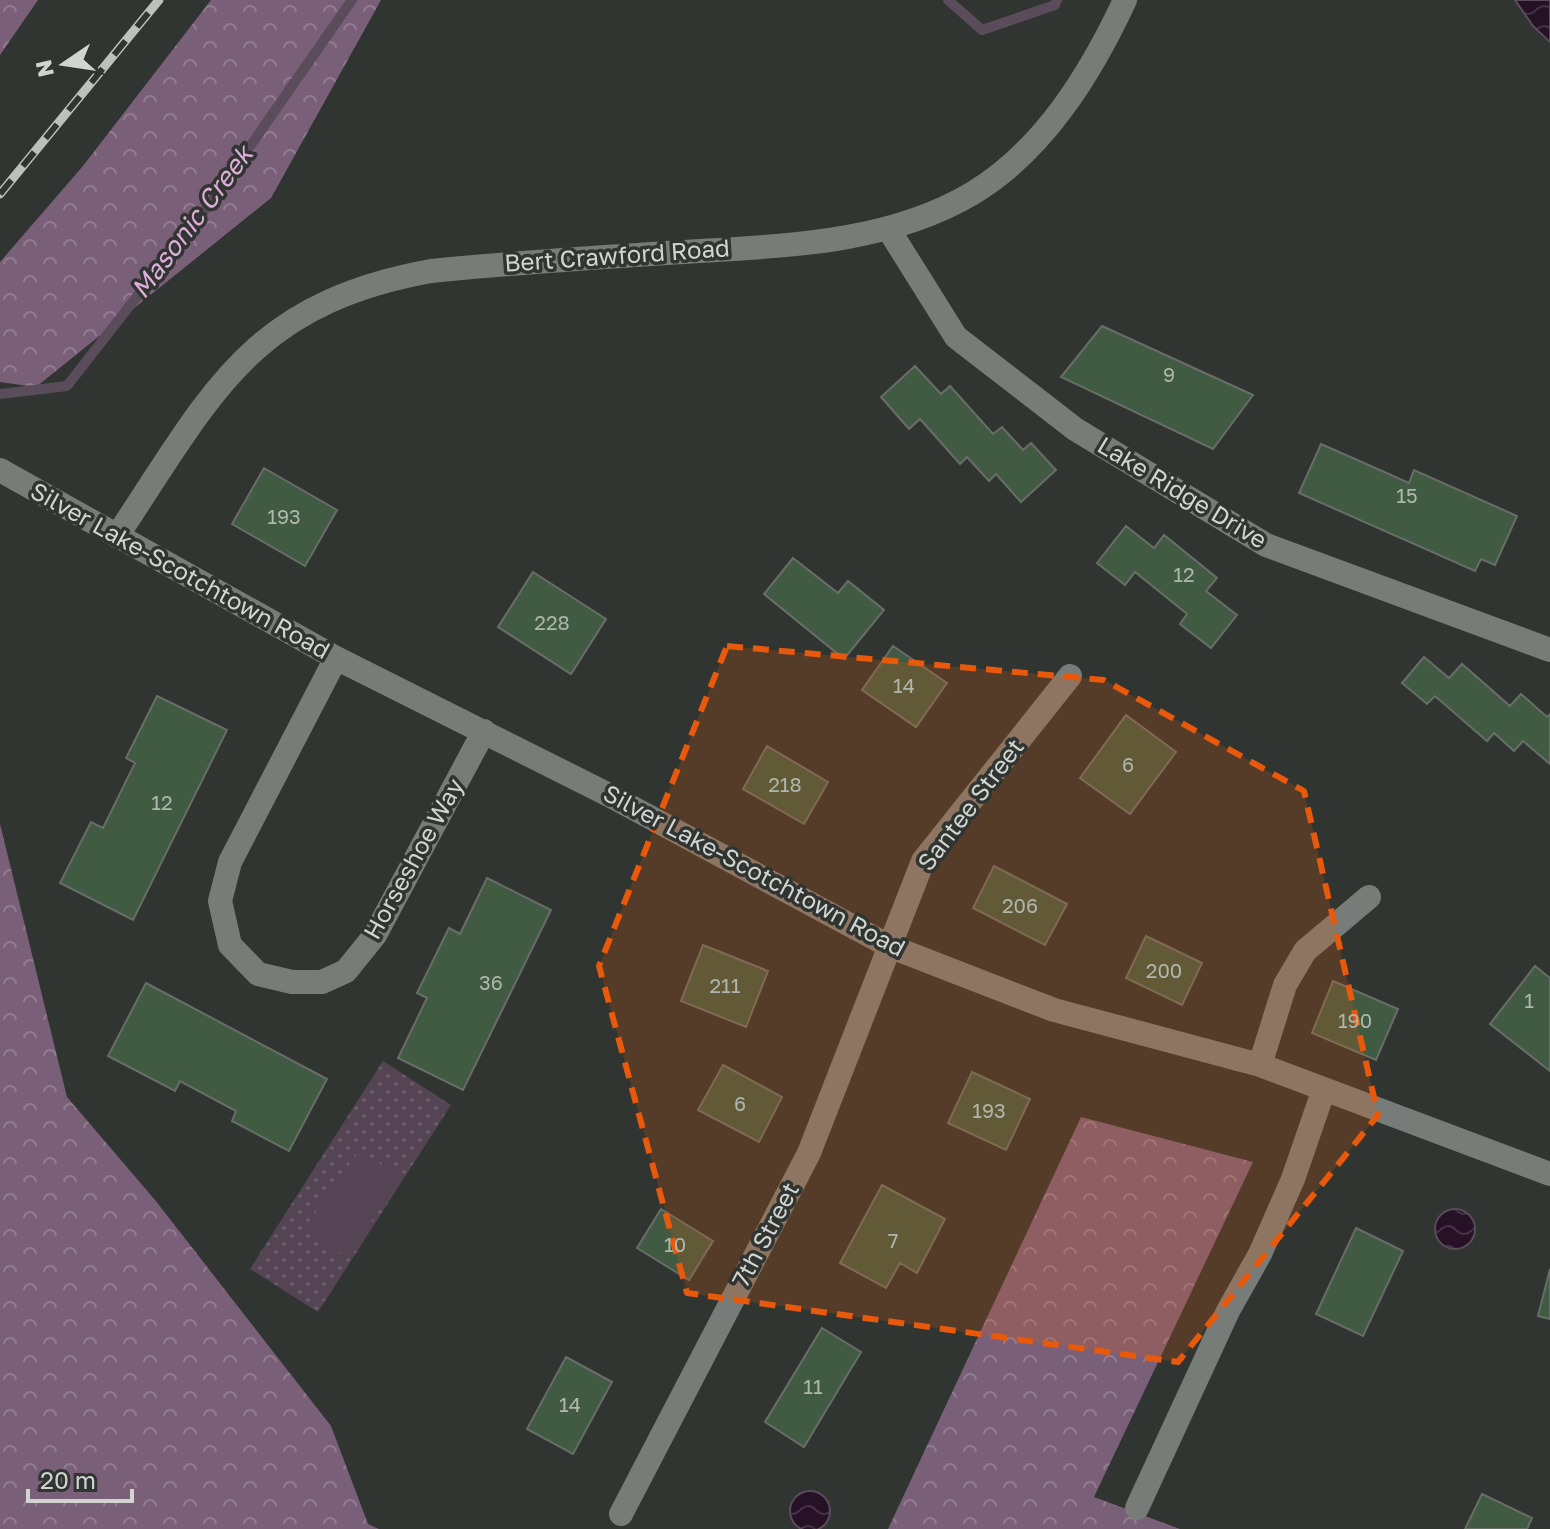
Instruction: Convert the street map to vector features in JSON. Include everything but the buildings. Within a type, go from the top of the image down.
[{"type":"street","name":"Bert Crawford Road","points":[[117,536],[212,394],[237,363],[285,324],[347,291],[431,271],[790,244],[889,230],[975,192],[1032,145],[1082,83],[1125,0]]},
{"type":"street","name":"Lake Ridge Drive","points":[[889,230],[956,337],[1075,429],[1266,545],[1550,650]]},
{"type":"street","name":"Silver Lake-Scotchtown Road","points":[[0,470],[336,658],[484,731],[889,946],[1054,1010],[1260,1065],[1550,1174]]},
{"type":"street","name":"Horseshoe Way","points":[[336,658],[230,862],[220,901],[230,945],[258,974],[292,982],[322,982],[346,971],[375,935],[484,731]]},
{"type":"street","name":"Santee Street","points":[[889,946],[923,861],[1070,676]]},
{"type":"street","points":[[1260,1065],[1285,985],[1305,951],[1324,931],[1369,897]]},
{"type":"street","name":"7th Street","points":[[621,1514],[809,1153],[889,946]]},
{"type":"street","points":[[1137,1508],[1228,1311],[1260,1254],[1293,1179],[1324,1089]]},
{"type":"highlighted area","points":[[727,646],[1104,680],[1304,791],[1378,1115],[1178,1362],[687,1293],[599,966]]},
{"type":"shaded area","points":[[383,1061],[451,1105],[318,1312],[250,1269]]},
{"type":"shaded area","points":[[360,1150],[401,1179],[346,1257],[305,1228]]},
{"type":"green space","points":[[0,0],[38,0],[0,55]]},
{"type":"green space","points":[[211,0],[381,0],[271,198],[36,387],[0,382],[0,262],[83,166]]},
{"type":"green space","points":[[0,824],[67,1097],[155,1200],[331,1426],[368,1524],[379,1529],[0,1529]]},
{"type":"green space","points":[[1081,1117],[1253,1162],[1094,1497],[1180,1529],[888,1529]]},
{"type":"water","points":[[1515,0],[1550,0],[1550,42],[1533,26]]},
{"type":"water","points":[[1455,1209],[1469,1215],[1475,1229],[1469,1243],[1455,1249],[1441,1243],[1435,1229],[1441,1215]]},
{"type":"water","points":[[810,1491],[824,1497],[830,1511],[824,1525],[810,1531],[796,1525],[790,1511],[796,1497]]},
{"type":"waterway","name":"Masonic Creek","points":[[0,394],[67,386],[214,198],[352,0]]},
{"type":"waterway","name":"Masonic Creek","points":[[948,0],[982,30],[1055,5],[1057,0]]},
{"type":"railway","points":[[0,194],[159,0]]}]
